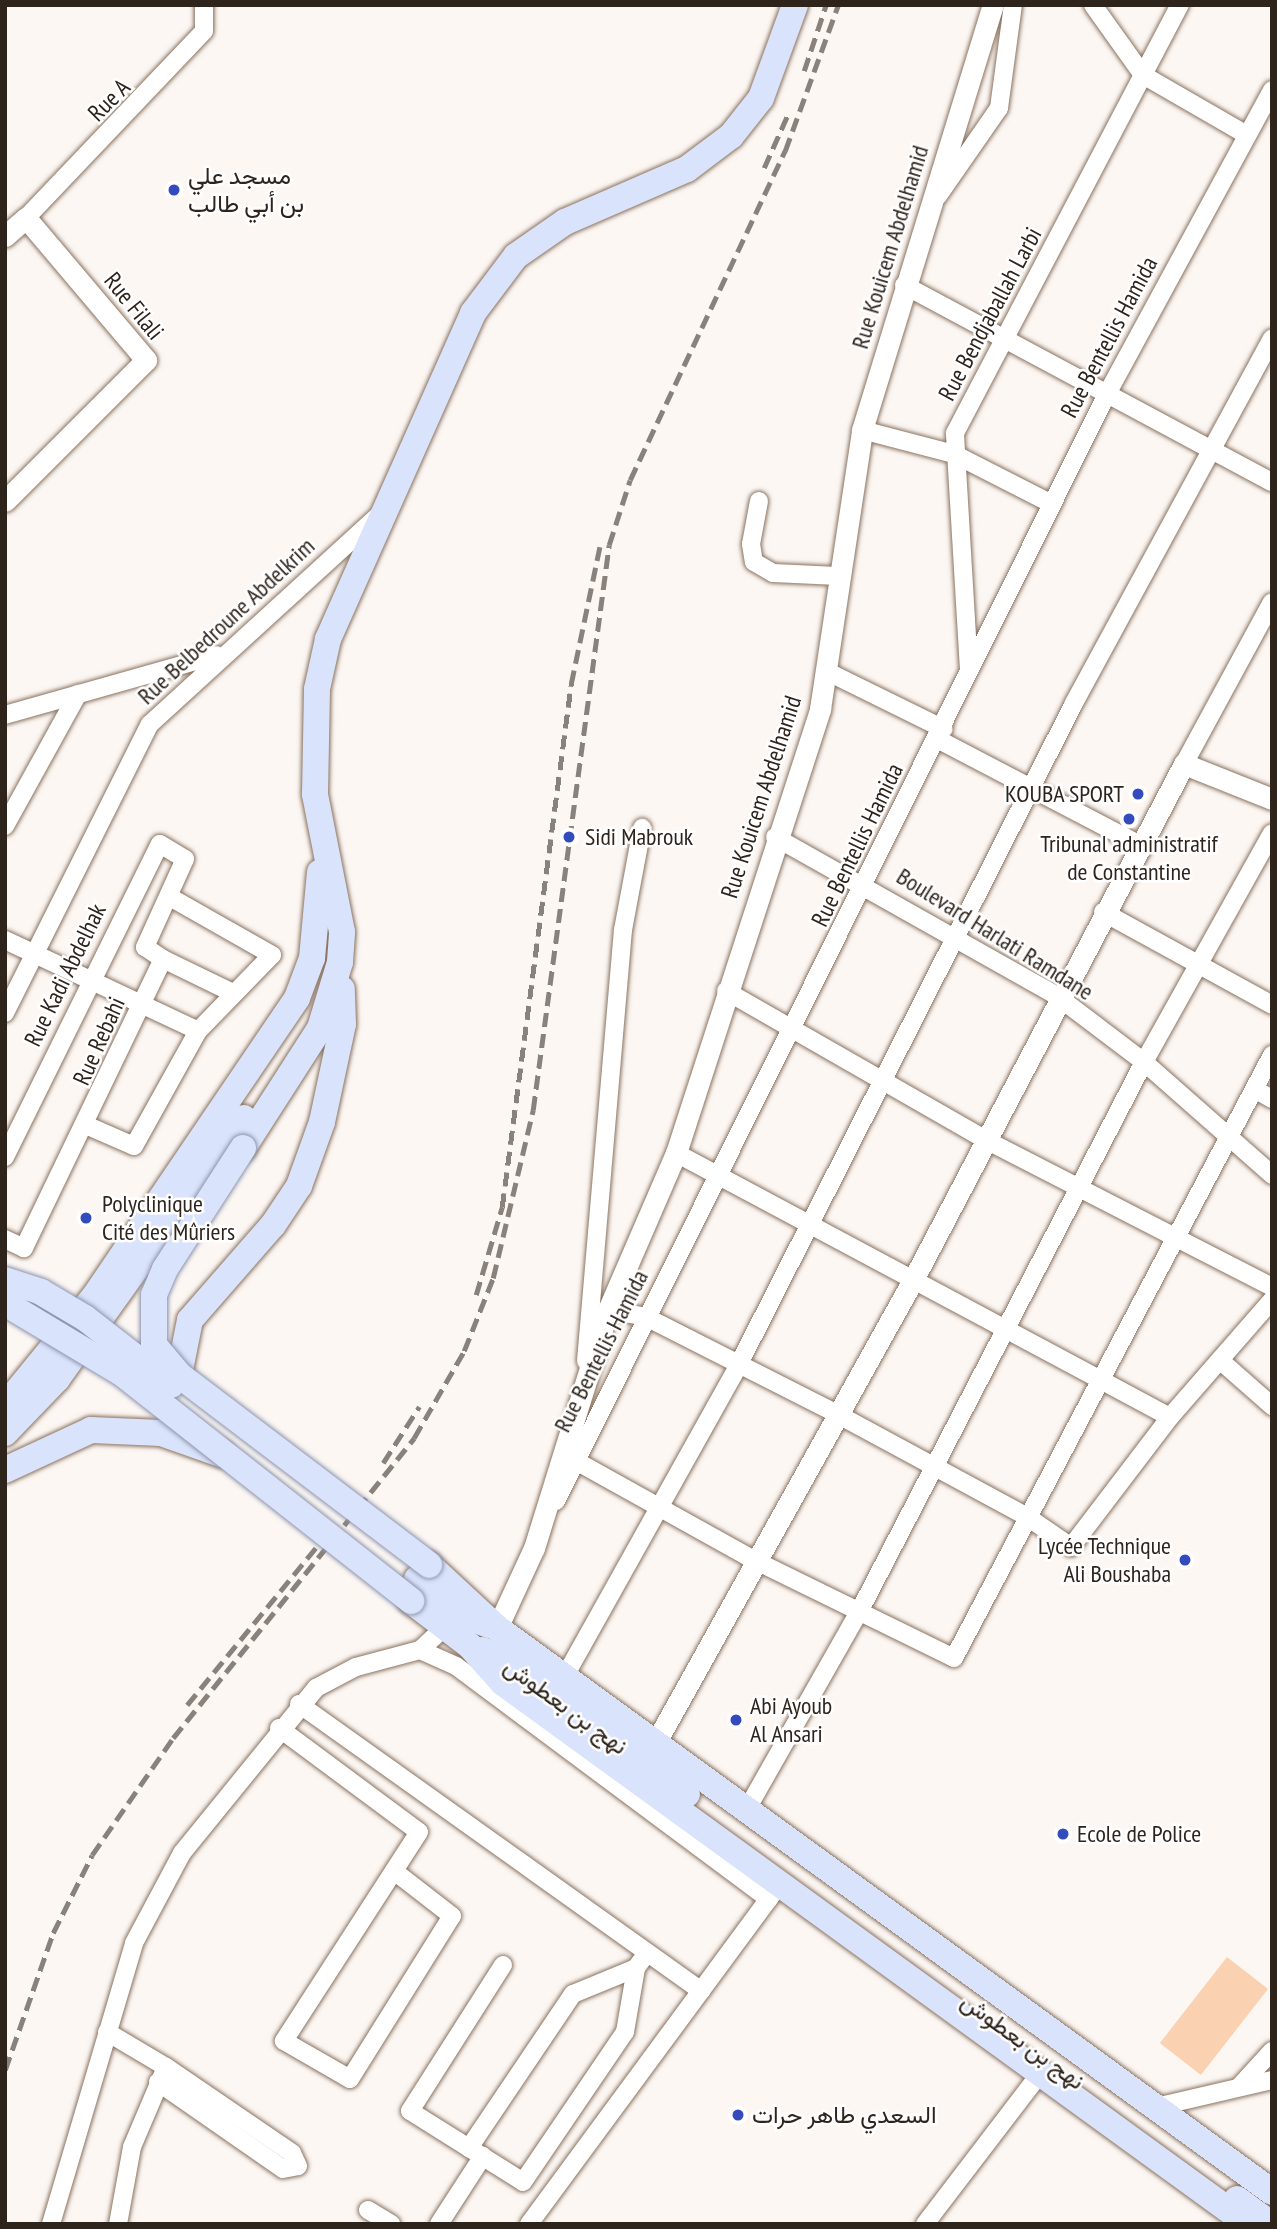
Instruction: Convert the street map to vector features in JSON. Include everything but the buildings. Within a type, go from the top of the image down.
[{"type":"main road","points":[[179,1375],[190,1320],[274,1225],[299,1186],[322,1122],[342,1024],[342,932],[315,794],[317,689],[328,639],[473,313],[516,256],[565,222],[687,169],[732,136],[761,98],[794,5]]},
{"type":"main road","points":[[5,1406],[94,1297],[297,998],[312,958],[322,838]]},
{"type":"main road","points":[[5,1433],[58,1379],[175,1222],[307,1022],[329,958],[322,838]]},
{"type":"main road","points":[[340,962],[320,1028],[154,1295],[154,1345],[179,1375],[419,1582],[445,1627],[470,1646]]},
{"type":"main road","points":[[5,1280],[41,1292],[85,1318],[460,1614],[497,1628],[569,1679]]},
{"type":"main road","points":[[5,1303],[123,1374],[230,1458],[419,1582]]},
{"type":"main road","points":[[5,1470],[91,1430],[127,1427],[230,1458]]},
{"type":"main road","name":"نهج بن بعطوش","points":[[470,1646],[503,1683],[774,1892],[1042,2071],[1248,2224]]},
{"type":"main road","name":"نهج بن بعطوش","points":[[470,1646],[501,1657],[1271,2224]]},
{"type":"main road","name":"نهج بن بعطوش","points":[[569,1679],[1272,2192]]},
{"type":"main road","name":"نهج بن بعطوش","points":[[569,1679],[667,1762],[1272,2209]]},
{"type":"street","name":"Rue A","points":[[26,218],[196,40],[204,30],[204,5]]},
{"type":"street","name":"Rue Kouicem Abdelhamid","points":[[497,1628],[534,1548],[569,1456],[585,1381],[608,1310],[676,1153],[775,837],[820,709],[862,430],[904,285],[993,5]]},
{"type":"street","points":[[928,211],[999,108],[1013,5]]},
{"type":"street","points":[[1093,5],[1143,75],[1247,135]]},
{"type":"street","name":"Rue Bendjaballah Larbi","points":[[969,673],[954,454],[955,433],[1180,5]]},
{"type":"street","name":"Rue Bentellis Hamida","points":[[569,1456],[646,1317],[795,1031],[1107,394],[1272,90]]},
{"type":"street","points":[[5,236],[26,218]]},
{"type":"street","name":"Rue Filali","points":[[5,500],[146,360],[26,218]]},
{"type":"street","points":[[904,285],[1272,482]]},
{"type":"street","points":[[569,1679],[660,1505],[738,1366],[885,1085],[1034,789],[1074,703],[1215,452],[1272,338]]},
{"type":"street","points":[[862,430],[954,454],[1052,504]]},
{"type":"street","points":[[759,501],[751,544],[754,562],[773,573],[838,576]]},
{"type":"street","name":"Rue Belbedroune Abdelkrim","points":[[5,1013],[150,724],[220,654],[389,506]]},
{"type":"street","points":[[658,1744],[756,1561],[914,1278],[1057,996],[1272,602]]},
{"type":"street","points":[[5,715],[220,654]]},
{"type":"street","points":[[826,671],[942,734],[1034,789],[1140,845]]},
{"type":"street","points":[[5,826],[78,694]]},
{"type":"street","points":[[1184,764],[1272,799]]},
{"type":"street","points":[[585,1381],[624,930],[642,828]]},
{"type":"street","points":[[747,1809],[859,1612],[1144,1062],[1272,833]]},
{"type":"street","name":"Boulevard Harlati Ramdane","points":[[775,837],[960,936],[1057,996],[1144,1062],[1272,1175]]},
{"type":"street","name":"Rue Kadi Abdelhak","points":[[5,1157],[89,979],[157,844],[185,859],[170,897]]},
{"type":"street","points":[[88,1126],[134,1146],[198,1031],[272,953],[170,897],[145,947],[163,959],[233,992]]},
{"type":"street","points":[[1103,912],[1272,1005]]},
{"type":"street","points":[[5,940],[198,1031]]},
{"type":"street","name":"Rue Rebahi","points":[[5,1239],[24,1248],[88,1126],[163,959]]},
{"type":"street","points":[[726,991],[885,1085],[984,1139],[1178,1235],[1272,1287]]},
{"type":"street","points":[[569,1456],[756,1561],[954,1658],[1104,1380],[1272,1055]]},
{"type":"street","points":[[1254,1089],[1272,1099]]},
{"type":"street","points":[[676,1153],[1170,1417]]},
{"type":"street","points":[[608,1310],[646,1317],[837,1414],[1029,1517],[1071,1547],[1170,1417],[1222,1362],[1272,1300]]},
{"type":"street","points":[[1222,1362],[1272,1406]]},
{"type":"street","points":[[51,2224],[134,1943],[167,1877],[299,1704],[336,1676],[420,1650],[445,1627]]},
{"type":"street","points":[[420,1650],[456,1666],[774,1892],[529,2224]]},
{"type":"street","points":[[299,1704],[701,1991]]},
{"type":"street","points":[[279,1728],[419,1832],[284,2042],[350,2079],[452,1916],[394,1871]]},
{"type":"street","points":[[503,1965],[410,2111],[523,2182],[625,2032],[636,1968],[647,1953]]},
{"type":"street","points":[[439,2224],[476,2152],[573,1994],[636,1968]]},
{"type":"street","points":[[107,2032],[238,2126]]},
{"type":"street","points":[[1239,2087],[1272,2051]]},
{"type":"street","points":[[925,2224],[1042,2071]]},
{"type":"street","points":[[118,2224],[132,2147],[162,2074]]},
{"type":"street","points":[[1156,2107],[1272,2080]]},
{"type":"street","points":[[368,2210],[391,2224]]},
{"type":"shaded area","points":[[1227,1957],[1268,1989],[1201,2075],[1160,2043]]},
{"type":"railway","points":[[804,71],[826,5]]},
{"type":"railway","points":[[5,2070],[53,1933],[92,1855],[173,1738],[414,1438],[464,1351],[493,1278],[533,1110],[609,545],[630,480],[785,151],[838,5]]},
{"type":"railway","points":[[764,168],[788,114]]},
{"type":"railway","points":[[476,1295],[502,1207],[571,684],[601,540]]},
{"type":"railway","points":[[383,1463],[419,1407]]},
{"type":"railway","points":[[187,1705],[318,1545]]},
{"type":"place","name":"مسجد علي بن أبي طالب","points":[[174,190]]},
{"type":"place","name":"KOUBA SPORT","points":[[1138,794]]},
{"type":"place","name":"Tribunal administratif de Constantine","points":[[1129,819]]},
{"type":"place","name":"Sidi Mabrouk","points":[[569,837]]},
{"type":"place","name":"Polyclinique Cité des Mûriers","points":[[86,1218]]},
{"type":"place","name":"Lycée Technique Ali Boushaba","points":[[1185,1560]]},
{"type":"place","name":"Abi Ayoub Al Ansari","points":[[736,1720]]},
{"type":"place","name":"Ecole de Police","points":[[1063,1834]]},
{"type":"place","name":"السعدي طاهر حرات","points":[[738,2115]]}]
